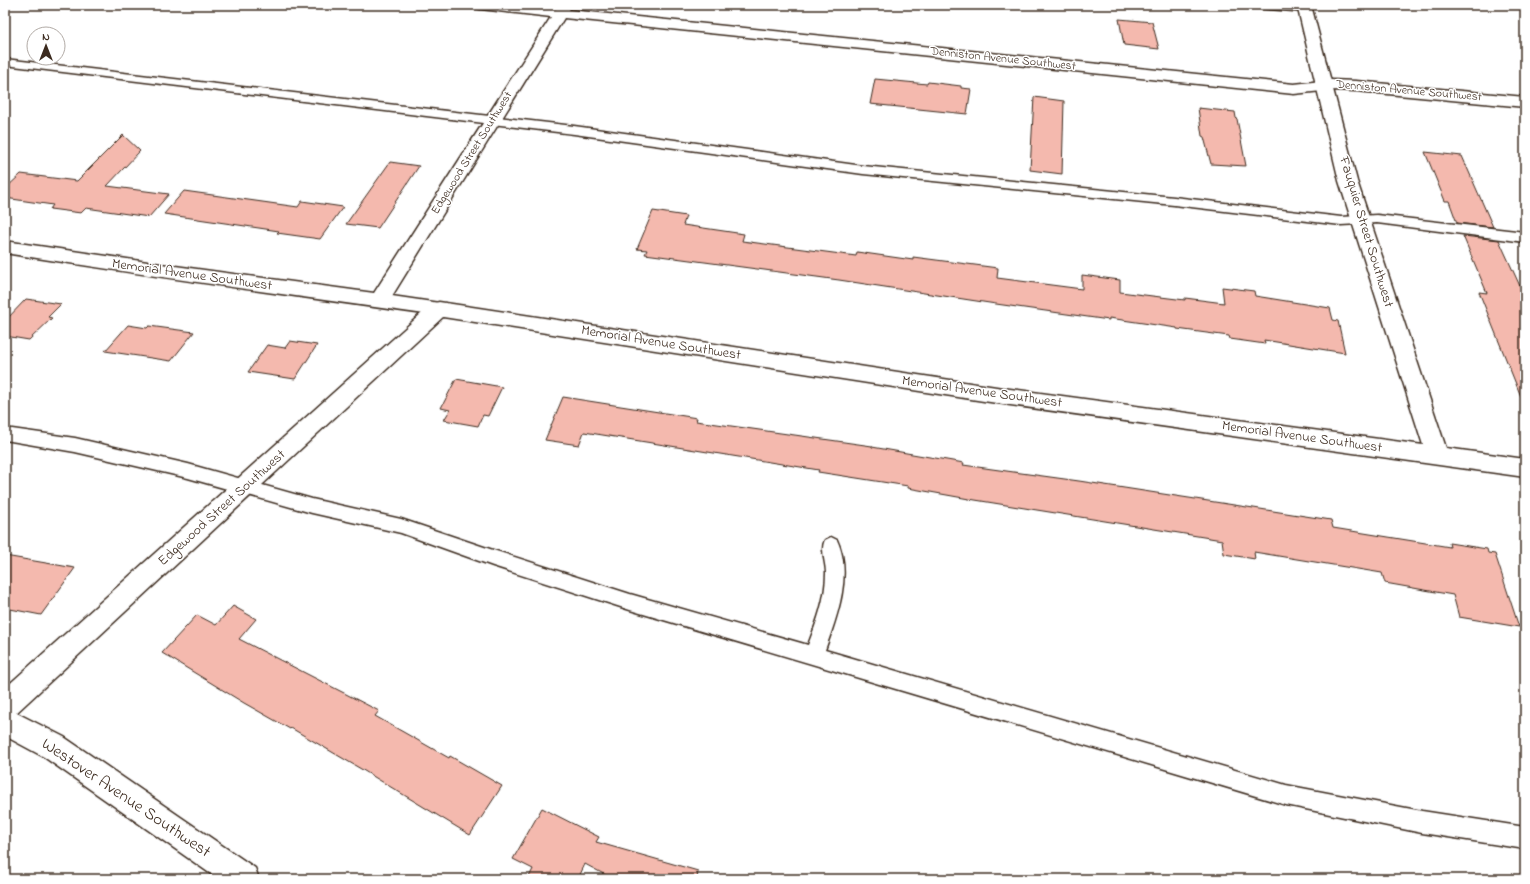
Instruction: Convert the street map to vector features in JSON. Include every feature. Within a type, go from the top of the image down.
[{"type":"street","name":"Denniston Avenue Southwest","points":[[480,5],[562,9],[1294,89],[1324,85],[1356,86],[1525,102]]},
{"type":"street","name":"Fauquier Street Southwest","points":[[1304,7],[1348,181],[1438,456]]},
{"type":"street","name":"Edgewood Street Southwest","points":[[379,301],[562,9]]},
{"type":"street","name":"Memorial Avenue Southwest","points":[[5,247],[168,272],[439,309],[674,344],[1003,396],[1525,468]]},
{"type":"street","name":"Edgewood Street Southwest","points":[[5,706],[439,309]]},
{"type":"street","name":"Westover Avenue Southwest","points":[[5,721],[54,747],[244,879]]},
{"type":"lane","points":[[1256,5],[1304,7]]},
{"type":"lane","points":[[5,62],[574,130],[864,170],[1174,201],[1340,221],[1377,218],[1525,238]]},
{"type":"lane","points":[[5,434],[90,449],[188,471],[312,506],[401,526],[493,558],[630,602],[1286,795],[1422,822],[1525,838]]},
{"type":"lane","points":[[813,656],[829,614],[834,573],[831,545]]},
{"type":"building","points":[[1119,19],[1152,22],[1159,49],[1124,45]]},
{"type":"building","points":[[875,79],[927,84],[928,82],[961,86],[961,88],[971,89],[967,114],[870,104]]},
{"type":"building","points":[[1034,97],[1064,101],[1062,174],[1030,170]]},
{"type":"building","points":[[1198,108],[1235,112],[1246,166],[1211,164],[1204,137],[1202,136]]},
{"type":"building","points":[[123,135],[140,151],[107,186],[169,194],[149,217],[86,208],[81,213],[50,209],[53,205],[5,198],[5,189],[21,174],[77,181]]},
{"type":"building","points":[[1425,152],[1462,156],[1493,227],[1457,223],[1449,201],[1445,201]]},
{"type":"building","points":[[390,162],[419,166],[378,228],[346,224]]},
{"type":"building","points":[[184,191],[298,207],[302,201],[343,207],[320,239],[277,233],[279,231],[164,214]]},
{"type":"building","points":[[653,211],[686,216],[683,225],[744,234],[742,241],[856,256],[857,252],[913,260],[913,257],[998,268],[997,278],[1082,289],[1082,275],[1120,280],[1120,292],[1224,303],[1222,287],[1254,291],[1255,296],[1330,308],[1333,320],[1338,321],[1345,353],[1264,340],[1265,344],[1230,339],[1229,336],[1109,318],[1109,320],[839,280],[645,254],[647,250],[637,249]]},
{"type":"building","points":[[1463,236],[1499,240],[1525,297],[1525,404],[1479,292],[1487,293]]},
{"type":"building","points":[[26,299],[61,304],[48,317],[52,318],[29,340],[5,336],[5,321]]},
{"type":"building","points":[[128,325],[147,328],[149,326],[194,332],[171,361],[105,351]]},
{"type":"building","points":[[290,341],[317,345],[295,379],[248,372],[267,345],[285,348]]},
{"type":"building","points":[[456,379],[502,387],[488,416],[483,415],[478,426],[444,420],[450,410],[441,408]]},
{"type":"building","points":[[563,397],[697,418],[696,421],[872,446],[964,463],[963,465],[1079,481],[1331,520],[1333,528],[1450,547],[1449,543],[1487,549],[1488,553],[1495,554],[1519,627],[1459,617],[1453,595],[1385,583],[1382,573],[1254,552],[1255,559],[1224,554],[1222,540],[969,499],[908,488],[908,486],[818,472],[819,470],[584,432],[579,445],[545,440]]},
{"type":"building","points":[[5,556],[75,568],[41,615],[5,608]]},
{"type":"building","points":[[233,606],[256,619],[239,639],[379,711],[375,716],[502,786],[470,835],[361,769],[291,728],[290,729],[244,703],[162,653],[197,615],[216,625]]},
{"type":"building","points":[[542,808],[599,837],[596,842],[698,871],[697,879],[613,879],[585,864],[578,879],[528,879],[533,869],[513,859]]}]
